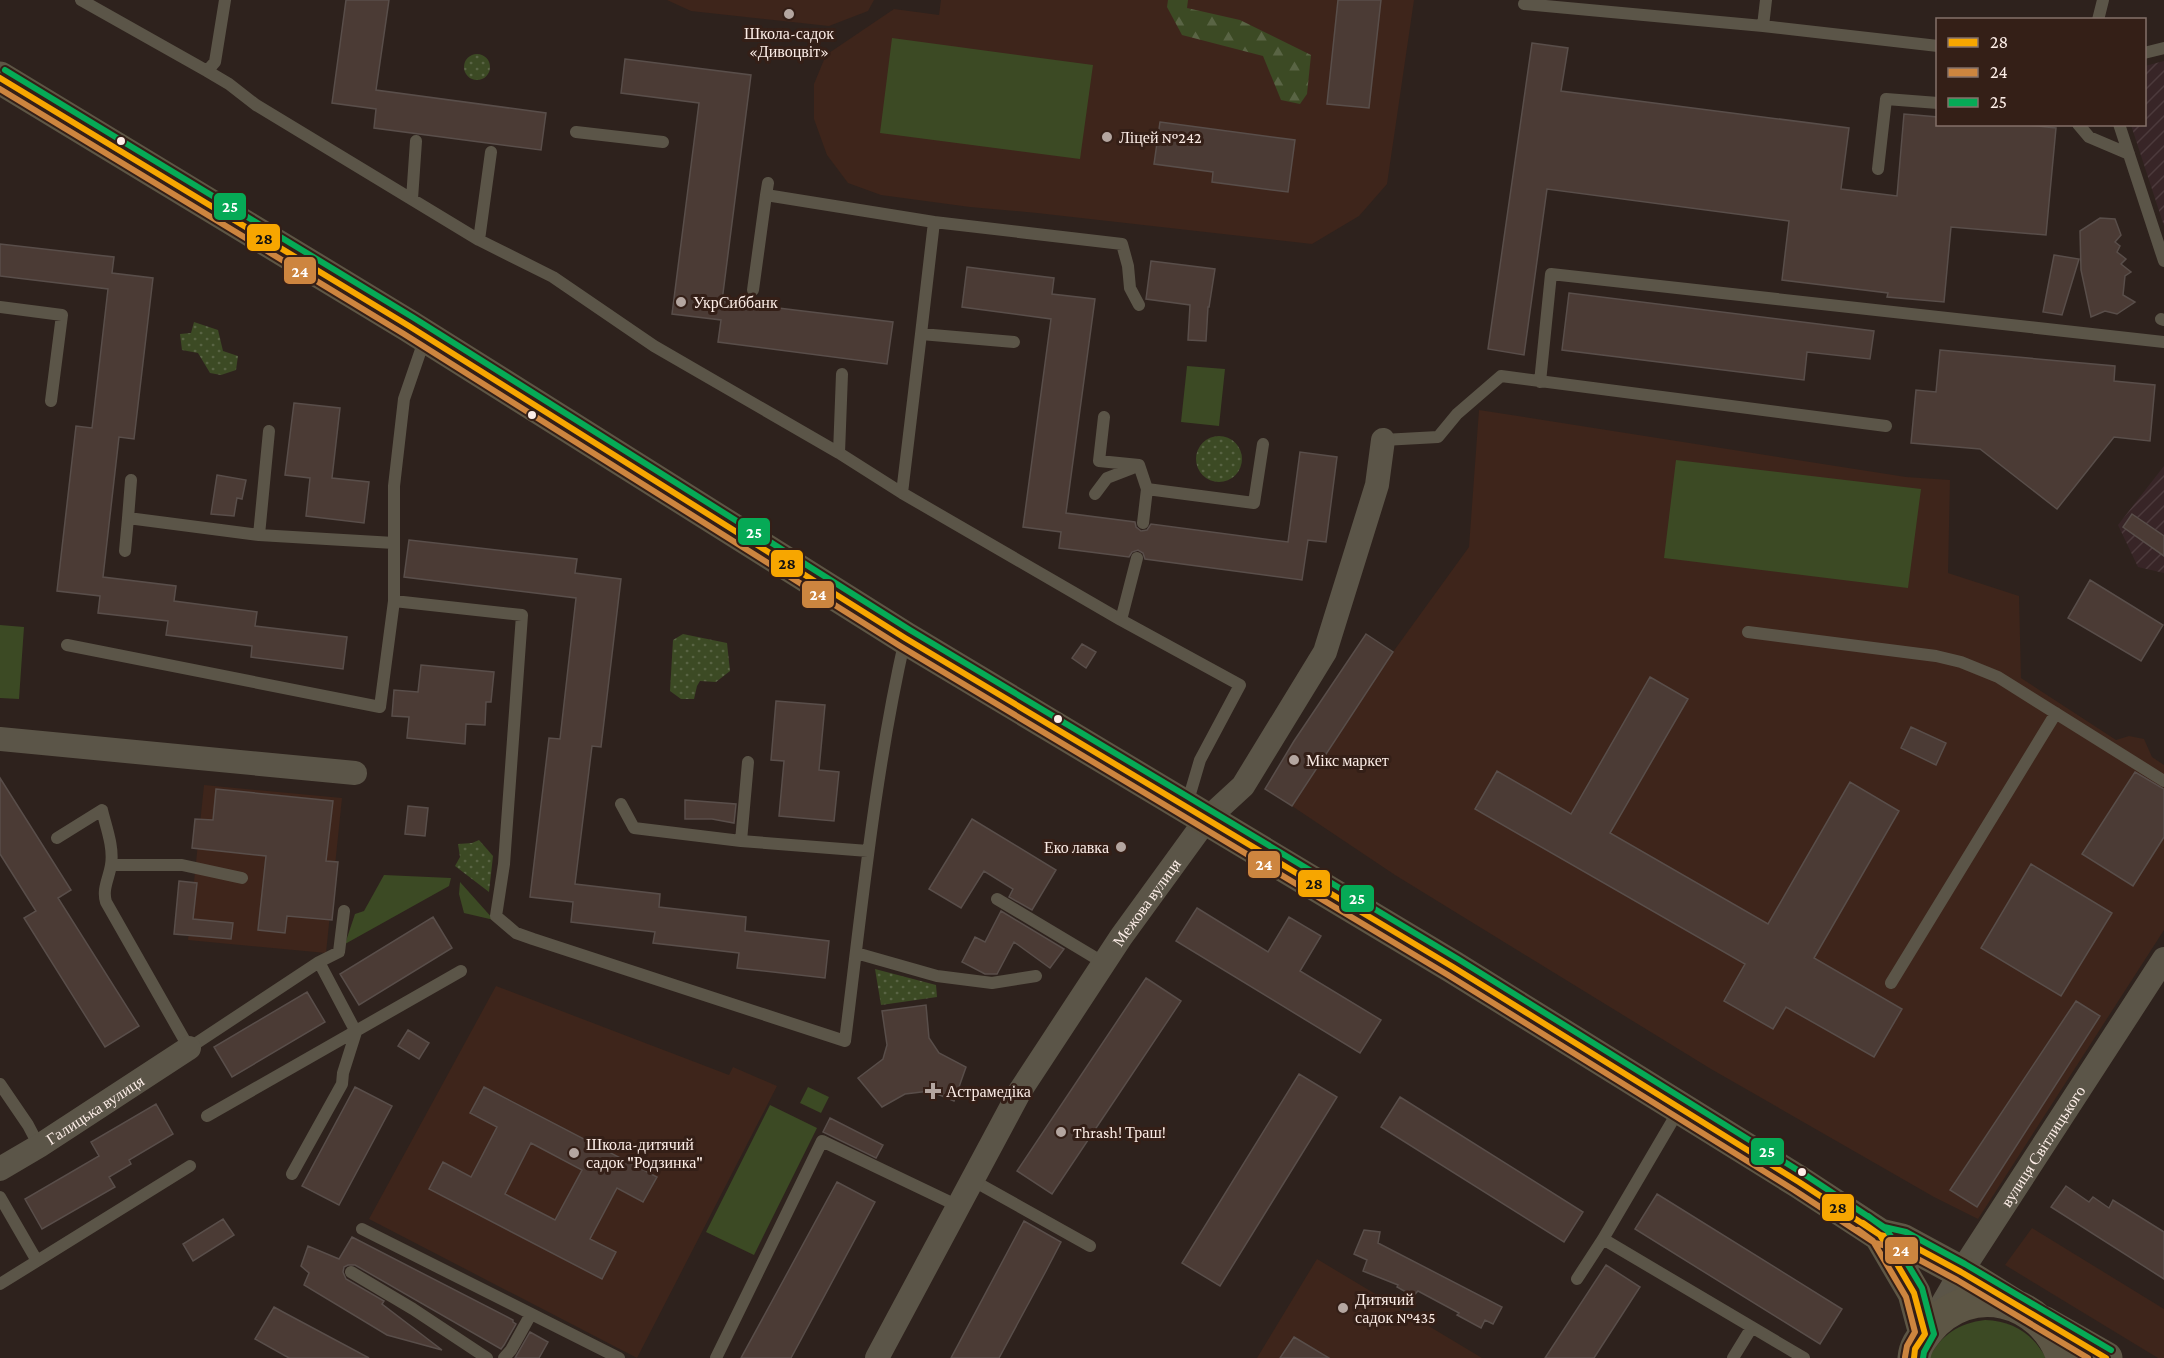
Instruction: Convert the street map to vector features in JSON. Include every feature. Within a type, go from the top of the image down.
[{"type":"street","points":[[0,78],[425,337],[905,638],[1443,961],[1880,1234],[1902,1240],[1961,1272],[2106,1358]]},
{"type":"street","name":"Межова вулиця","points":[[878,1358],[1020,1091],[1104,963],[1196,814],[1243,786],[1325,652],[1377,485],[1383,440]]},
{"type":"street","points":[[0,739],[355,772]]},
{"type":"street","name":"вулиця Світлицького","points":[[1916,1350],[1961,1272],[2164,959]]},
{"type":"street","name":"Галицька вулиця","points":[[0,1169],[189,1048]]},
{"type":"street","points":[[1880,1234],[1914,1293],[1916,1350]]},
{"type":"street","points":[[1916,1350],[1934,1323],[1958,1307],[1986,1300],[2027,1312],[2051,1332],[2063,1358]]},
{"type":"lane","points":[[81,0],[229,84],[256,105],[479,240],[553,277],[654,346],[839,453],[902,493],[1121,620],[1240,685],[1200,760],[1196,814]]},
{"type":"lane","points":[[207,71],[215,62],[225,0]]},
{"type":"lane","points":[[1763,26],[1766,0]]},
{"type":"lane","points":[[2098,18],[2103,0]]},
{"type":"lane","points":[[1524,4],[1763,26],[1936,46]]},
{"type":"lane","points":[[2146,53],[2164,48]]},
{"type":"lane","points":[[1878,170],[1886,99],[1936,103]]},
{"type":"lane","points":[[2080,126],[2089,137],[2129,154]]},
{"type":"lane","points":[[2120,126],[2164,261]]},
{"type":"lane","points":[[576,132],[663,142]]},
{"type":"lane","points":[[412,199],[416,141]]},
{"type":"lane","points":[[479,240],[491,152]]},
{"type":"lane","points":[[753,290],[767,189],[934,222],[1122,244],[1128,266],[1130,288],[1139,305]]},
{"type":"lane","points":[[902,493],[934,222]]},
{"type":"lane","points":[[1540,382],[1551,274],[2164,342]]},
{"type":"lane","points":[[0,307],[62,315],[51,401]]},
{"type":"lane","points":[[921,334],[1014,342]]},
{"type":"lane","points":[[68,645],[380,706],[394,602],[394,486],[404,399],[425,337]]},
{"type":"lane","points":[[839,453],[842,374]]},
{"type":"lane","points":[[1383,440],[1438,437],[1457,414],[1501,376],[1886,426]]},
{"type":"lane","points":[[1104,417],[1099,461],[1139,465]]},
{"type":"lane","points":[[259,535],[269,431]]},
{"type":"lane","points":[[1147,489],[1254,503],[1263,444]]},
{"type":"lane","points":[[1139,465],[1147,489],[1143,523]]},
{"type":"lane","points":[[1095,494],[1107,478],[1139,465]]},
{"type":"lane","points":[[125,551],[131,480]]},
{"type":"lane","points":[[128,518],[259,535],[394,543]]},
{"type":"lane","points":[[1121,620],[1137,558]]},
{"type":"lane","points":[[394,602],[522,615],[504,864],[496,916],[516,933],[845,1041],[868,851],[893,693],[905,638]]},
{"type":"lane","points":[[1748,632],[1961,662],[1998,677],[2164,781]]},
{"type":"lane","points":[[1891,983],[2056,713]]},
{"type":"lane","points":[[741,841],[748,762]]},
{"type":"lane","points":[[621,804],[634,828],[741,841],[868,851]]},
{"type":"lane","points":[[57,838],[102,810],[112,849],[111,865],[105,888],[106,902],[189,1048],[319,962],[339,952],[344,911]]},
{"type":"lane","points":[[111,865],[182,865],[242,878]]},
{"type":"lane","points":[[998,899],[1104,963]]},
{"type":"lane","points":[[856,953],[936,976],[992,983],[1036,976]]},
{"type":"lane","points":[[291,1174],[342,1084],[343,1073],[356,1032],[319,962]]},
{"type":"lane","points":[[207,1116],[460,971]]},
{"type":"lane","points":[[0,1084],[28,1125],[39,1146]]},
{"type":"lane","points":[[1577,1279],[1680,1108]]},
{"type":"lane","points":[[716,1358],[822,1141],[958,1206]]},
{"type":"lane","points":[[0,1284],[190,1166]]},
{"type":"lane","points":[[972,1180],[1090,1246]]},
{"type":"lane","points":[[0,1197],[37,1261]]},
{"type":"lane","points":[[362,1229],[619,1358]]},
{"type":"lane","points":[[1603,1239],[1804,1358]]},
{"type":"lane","points":[[351,1272],[413,1309],[487,1358]]},
{"type":"lane","points":[[504,1358],[531,1314]]},
{"type":"lane","points":[[1733,1358],[1752,1327]]},
{"type":"shaded area","name":"Школа-садок «Дивоцвіт»","points":[[667,0],[874,0],[868,11],[829,26],[691,11]]},
{"type":"shaded area","name":"Ліцей №242","points":[[941,0],[1414,0],[1387,184],[1359,216],[1312,244],[970,207],[881,195],[848,183],[827,155],[814,119],[814,84],[826,55],[894,9],[939,15]]},
{"type":"shaded area","points":[[2164,61],[2164,226],[2131,126],[2146,126],[2146,66]]},
{"type":"shaded area","points":[[1479,410],[1906,477],[1950,480],[1948,573],[2019,596],[2021,678],[2116,740],[2129,736],[2144,739],[2152,757],[2164,765],[2164,930],[1978,1219],[1934,1197],[1711,1069],[1395,875],[1292,806],[1393,652],[1469,547]]},
{"type":"shaded area","points":[[2164,466],[2164,573],[2138,567],[2118,525]]},
{"type":"shaded area","points":[[204,785],[342,798],[326,953],[188,940]]},
{"type":"shaded area","name":"Школа-дитячий садок \"Родзинка\"","points":[[496,986],[729,1075],[733,1067],[777,1086],[637,1358],[369,1219]]},
{"type":"shaded area","points":[[2032,1228],[2164,1309],[2164,1358],[2158,1358],[2005,1265]]},
{"type":"shaded area","name":"Дитячий садок №435","points":[[1317,1259],[1482,1358],[1257,1358]]},
{"type":"green space","points":[[1168,0],[1188,0],[1187,8],[1240,20],[1311,55],[1307,94],[1300,104],[1281,100],[1263,56],[1182,35],[1167,7]]},
{"type":"green space","points":[[892,38],[1093,65],[1080,159],[880,133]]},
{"type":"green space","points":[[477,54],[486,58],[490,67],[486,76],[477,80],[468,76],[464,67],[468,58]]},
{"type":"green space","points":[[194,322],[218,330],[223,351],[238,356],[236,370],[221,375],[210,373],[198,353],[182,350],[180,334],[191,333]]},
{"type":"green space","points":[[1187,366],[1225,369],[1219,426],[1181,422]]},
{"type":"green space","points":[[1219,436],[1235,443],[1242,459],[1235,475],[1219,482],[1203,475],[1196,459],[1203,443]]},
{"type":"green space","points":[[1676,460],[1921,489],[1908,588],[1664,558]]},
{"type":"green space","points":[[0,625],[24,627],[19,699],[0,698]]},
{"type":"green space","points":[[683,634],[727,643],[730,671],[716,682],[700,681],[694,699],[681,699],[670,691],[673,640]]},
{"type":"green space","points":[[479,840],[493,856],[489,892],[455,866],[460,857],[458,844]]},
{"type":"green space","points":[[384,875],[451,878],[449,886],[345,944],[355,914],[364,911]]},
{"type":"green space","points":[[460,882],[494,920],[464,913],[459,894]]},
{"type":"green space","points":[[875,969],[936,985],[937,997],[881,1005]]},
{"type":"green space","points":[[808,1087],[829,1097],[821,1113],[800,1103]]},
{"type":"green space","points":[[770,1105],[817,1128],[754,1255],[706,1232]]},
{"type":"green space","points":[[1985,1320],[2004,1323],[2021,1330],[2035,1342],[2046,1358],[1929,1358],[1939,1343],[1959,1327]]},
{"type":"building","points":[[346,0],[389,0],[376,90],[546,113],[541,150],[374,128],[376,109],[332,103]]},
{"type":"building","points":[[1338,0],[1381,0],[1369,108],[1327,104]]},
{"type":"building","points":[[1532,43],[1568,48],[1561,91],[1849,128],[1841,189],[1897,196],[1904,114],[1936,117],[1936,126],[2056,128],[2046,235],[1951,227],[1944,302],[1887,297],[1888,293],[1782,280],[1789,221],[1547,189],[1524,355],[1488,349]]},
{"type":"building","points":[[625,59],[751,75],[722,301],[893,322],[887,364],[718,342],[721,320],[672,314],[699,103],[621,93]]},
{"type":"building","points":[[1160,122],[1295,140],[1288,192],[1212,182],[1213,172],[1154,164]]},
{"type":"building","points":[[2100,218],[2115,219],[2121,235],[2115,242],[2120,246],[2117,252],[2126,259],[2121,264],[2131,272],[2125,276],[2123,295],[2135,302],[2117,314],[2105,311],[2091,317],[2081,270],[2080,231]]},
{"type":"building","points":[[0,244],[114,257],[112,273],[153,278],[134,439],[119,437],[103,577],[176,586],[174,601],[257,612],[255,626],[347,637],[343,669],[251,657],[252,646],[166,635],[168,621],[98,613],[100,596],[57,591],[76,426],[92,428],[108,289],[0,276]]},
{"type":"building","points":[[2054,255],[2079,259],[2062,315],[2043,312]]},
{"type":"building","points":[[1151,261],[1215,269],[1208,307],[1206,341],[1188,340],[1190,305],[1146,299]]},
{"type":"building","points":[[967,267],[1054,278],[1052,294],[1095,299],[1066,513],[1135,522],[1136,527],[1141,531],[1147,530],[1151,524],[1288,542],[1300,452],[1337,457],[1326,542],[1308,540],[1302,580],[1145,559],[1143,553],[1138,550],[1132,552],[1129,557],[1059,548],[1061,532],[1023,527],[1051,319],[962,307]]},
{"type":"building","points":[[1569,293],[1874,331],[1870,359],[1807,352],[1804,380],[1562,350]]},
{"type":"building","points":[[1940,350],[2115,366],[2114,381],[2155,385],[2150,441],[2114,437],[2057,509],[1980,449],[1911,443],[1916,390],[1936,392]]},
{"type":"building","points":[[294,403],[340,408],[332,478],[369,482],[364,523],[306,516],[310,478],[285,475]]},
{"type":"building","points":[[217,475],[246,480],[242,499],[237,498],[234,516],[211,514]]},
{"type":"building","points":[[2132,514],[2164,536],[2164,556],[2123,527]]},
{"type":"building","points":[[409,540],[577,559],[575,573],[621,579],[601,747],[592,746],[575,884],[660,894],[659,907],[746,917],[745,931],[829,941],[825,978],[737,968],[739,953],[653,943],[655,932],[571,922],[573,902],[530,897],[549,738],[560,739],[576,598],[404,577]]},
{"type":"building","points":[[2090,580],[2163,625],[2141,661],[2068,618]]},
{"type":"building","points":[[1366,634],[1393,652],[1292,806],[1265,789],[1294,741]]},
{"type":"building","points":[[1082,644],[1096,652],[1086,668],[1072,658]]},
{"type":"building","points":[[421,665],[494,672],[491,702],[486,702],[485,725],[466,724],[465,744],[407,738],[409,717],[392,716],[394,690],[418,692]]},
{"type":"building","points":[[1650,677],[1688,699],[1610,833],[1768,924],[1850,782],[1899,811],[1814,958],[1902,1009],[1874,1057],[1786,1007],[1773,1029],[1724,1001],[1745,964],[1475,809],[1497,771],[1571,814]]},
{"type":"building","points":[[776,701],[825,705],[819,770],[839,772],[834,821],[779,816],[784,761],[771,760]]},
{"type":"building","points":[[1911,727],[1946,743],[1936,765],[1901,748]]},
{"type":"building","points":[[2135,772],[2164,789],[2164,837],[2133,886],[2082,854]]},
{"type":"building","points":[[0,778],[71,890],[58,898],[139,1026],[105,1047],[24,918],[36,911],[0,854]]},
{"type":"building","points":[[216,789],[333,801],[326,861],[338,862],[332,920],[287,916],[285,933],[258,930],[266,856],[192,848],[195,819],[213,820]]},
{"type":"building","points":[[685,800],[736,804],[734,823],[712,819],[685,819]]},
{"type":"building","points":[[408,806],[428,808],[425,836],[405,834]]},
{"type":"building","points":[[972,819],[1056,870],[1032,910],[1009,897],[1013,889],[984,871],[961,908],[929,889]]},
{"type":"building","points":[[2031,864],[2112,913],[2061,996],[1981,948]]},
{"type":"building","points":[[179,881],[197,883],[193,919],[233,923],[231,939],[174,934]]},
{"type":"building","points":[[1197,908],[1268,952],[1289,917],[1321,936],[1300,971],[1381,1020],[1360,1053],[1176,941]]},
{"type":"building","points":[[1001,911],[1064,949],[1050,968],[1014,942],[997,974],[985,974],[962,962],[975,937],[985,942]]},
{"type":"building","points":[[433,917],[452,948],[359,1005],[340,974]]},
{"type":"building","points":[[1146,978],[1181,1001],[1052,1194],[1017,1171]]},
{"type":"building","points":[[307,992],[325,1022],[232,1077],[214,1047]]},
{"type":"building","points":[[2076,1001],[2100,1016],[1977,1207],[1950,1190]]},
{"type":"building","points":[[926,1005],[929,1038],[939,1053],[966,1067],[954,1101],[930,1091],[905,1094],[882,1107],[858,1078],[883,1059],[887,1045],[882,1011]]},
{"type":"building","points":[[408,1030],[429,1043],[419,1059],[398,1046]]},
{"type":"building","points":[[1299,1074],[1337,1097],[1220,1286],[1182,1263]]},
{"type":"building","points":[[355,1087],[392,1106],[339,1205],[302,1186]]},
{"type":"building","points":[[484,1087],[657,1177],[643,1202],[617,1188],[590,1239],[616,1252],[602,1279],[429,1189],[443,1162],[471,1177],[497,1127],[470,1113]],"holes":[[[531,1143],[582,1170],[555,1220],[505,1194]]]},
{"type":"building","points":[[1400,1097],[1583,1212],[1564,1242],[1381,1127]]},
{"type":"building","points":[[156,1104],[173,1134],[129,1160],[131,1164],[109,1177],[115,1187],[42,1229],[25,1199],[99,1156],[91,1142]]},
{"type":"building","points":[[830,1118],[883,1145],[876,1158],[823,1132]]},
{"type":"building","points":[[837,1182],[875,1202],[791,1358],[741,1358]]},
{"type":"building","points":[[2066,1186],[2089,1202],[2093,1197],[2109,1208],[2113,1200],[2164,1232],[2164,1279],[2051,1207]]},
{"type":"building","points":[[1657,1194],[1842,1309],[1820,1344],[1635,1229]]},
{"type":"building","points":[[223,1219],[234,1235],[193,1261],[183,1244]]},
{"type":"building","points":[[1024,1221],[1061,1242],[1046,1271],[999,1358],[951,1358]]},
{"type":"building","points":[[1364,1230],[1380,1232],[1378,1243],[1502,1307],[1493,1324],[1485,1320],[1481,1328],[1418,1291],[1413,1296],[1397,1287],[1398,1285],[1363,1271],[1367,1260],[1354,1254]]},
{"type":"building","points":[[352,1237],[513,1320],[516,1324],[504,1345],[501,1349],[355,1265],[344,1267],[343,1272],[346,1279],[384,1301],[382,1304],[442,1350],[387,1335],[304,1285],[309,1273],[301,1266],[308,1246],[339,1259]]},
{"type":"building","points":[[1606,1265],[1640,1287],[1594,1358],[1545,1358]]},
{"type":"building","points":[[274,1307],[369,1358],[289,1358],[255,1339]]},
{"type":"building","points":[[530,1332],[548,1342],[539,1358],[515,1358]]},
{"type":"building","points":[[1294,1337],[1329,1358],[1280,1358]]},
{"type":"transit line","name":"25","points":[[5,70],[414,318],[910,630],[1458,959],[1804,1174],[1884,1227],[1906,1232],[2111,1350]]},
{"type":"transit line","name":"28","points":[[0,78],[409,326],[905,638],[1453,967],[1799,1182],[1880,1235],[1902,1240],[1961,1272],[2106,1358]]},
{"type":"transit line","name":"24","points":[[0,89],[404,334],[900,646],[1448,975],[1794,1190],[1875,1243],[1899,1249],[1957,1280],[2088,1358]]},
{"type":"transit line","name":"25","points":[[1868,1216],[1887,1230],[1922,1288],[1934,1334],[1923,1358]]},
{"type":"transit line","name":"28","points":[[1863,1223],[1880,1235],[1914,1293],[1925,1334],[1915,1349],[1914,1358]]},
{"type":"transit line","name":"24","points":[[1858,1230],[1873,1241],[1906,1297],[1915,1332],[1907,1346],[1905,1357]]},
{"type":"place","name":"Школа-садок «Дивоцвіт»","points":[[789,14]]},
{"type":"place","name":"Ліцей №242","points":[[1107,137]]},
{"type":"place","name":"УкрСиббанк","points":[[681,302]]},
{"type":"place","name":"Мікс маркет","points":[[1294,760]]},
{"type":"place","name":"Еко лавка","points":[[1121,847]]},
{"type":"place","name":"Астрамедіка","points":[[933,1091]]},
{"type":"place","name":"Thrash! Траш!","points":[[1061,1132]]},
{"type":"place","name":"Школа-дитячий садок \"Родзинка\"","points":[[574,1153]]},
{"type":"place","name":"Дитячий садок №435","points":[[1343,1308]]}]
